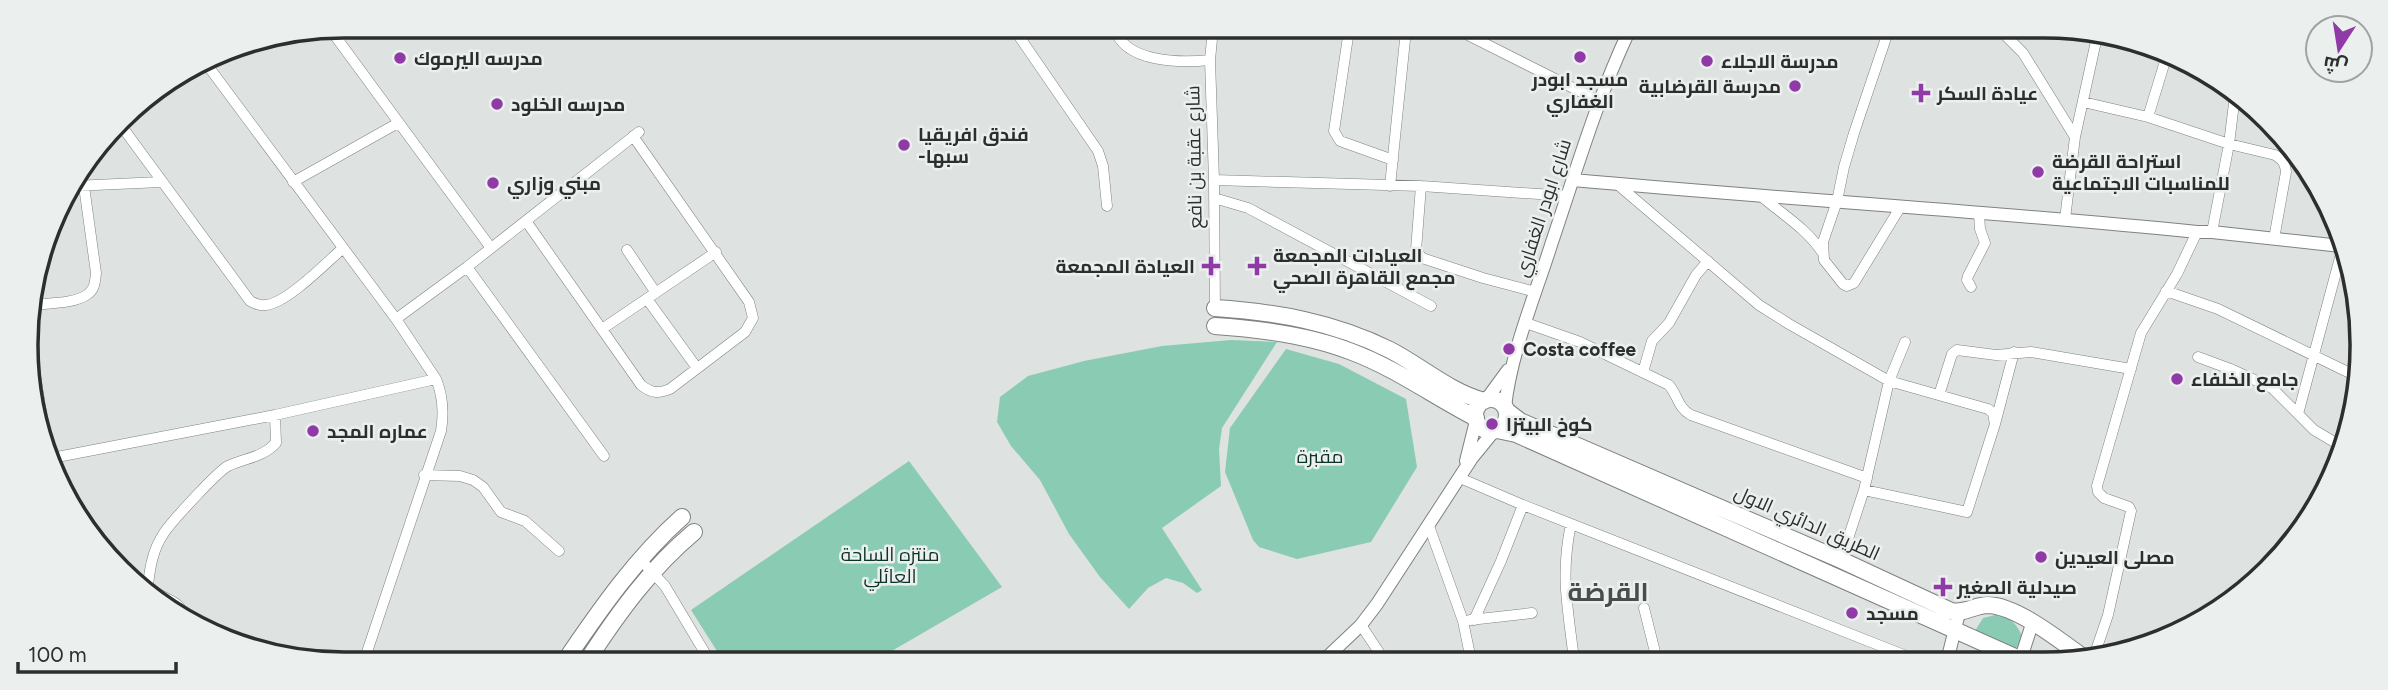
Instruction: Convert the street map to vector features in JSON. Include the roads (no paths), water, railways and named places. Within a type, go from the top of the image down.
[{"type":"main road","points":[[1214,308],[1270,312],[1330,326],[1382,346],[1465,394],[1485,401],[1499,401],[1506,409],[1505,424],[1496,430],[1483,429],[1476,419],[1354,352],[1296,336],[1215,326]]},
{"type":"main road","points":[[1476,419],[1478,406],[1485,401]]},
{"type":"main road","name":"الطريق الدائري الاول","points":[[1506,409],[1520,421],[1841,559],[2007,652]]},
{"type":"main road","name":"الطريق الدائري الاول","points":[[1496,430],[1529,440],[1956,621]]},
{"type":"main road","points":[[571,652],[640,559],[682,517]]},
{"type":"main road","points":[[593,652],[618,614],[653,572],[694,532]]},
{"type":"main road","points":[[1956,621],[1987,605],[2033,621],[2073,650]]},
{"type":"street","points":[[337,38],[491,248]]},
{"type":"street","points":[[1020,38],[1098,151],[1103,166],[1107,206]]},
{"type":"street","points":[[1120,38],[1132,50],[1164,61],[1210,60]]},
{"type":"street","name":"شارع عقبة بن نافع","points":[[1212,38],[1210,60],[1215,326]]},
{"type":"street","points":[[1348,38],[1334,131],[1340,141],[1393,160]]},
{"type":"street","points":[[1390,186],[1405,38]]},
{"type":"street","points":[[1474,38],[1599,101]]},
{"type":"street","name":"شارع ابودر الغفاري","points":[[1506,409],[1513,361],[1599,101],[1626,38]]},
{"type":"street","points":[[1822,253],[1854,133],[1886,38]]},
{"type":"street","points":[[2008,38],[2023,53],[2075,137]]},
{"type":"street","points":[[2066,219],[2075,137],[2096,43]]},
{"type":"street","points":[[2148,117],[2164,64]]},
{"type":"street","points":[[210,69],[396,319],[436,379],[442,399],[443,420],[367,652]]},
{"type":"street","points":[[2083,102],[2148,117],[2229,144],[2275,155],[2285,164],[2286,172],[2274,239]]},
{"type":"street","points":[[2212,232],[2234,105]]},
{"type":"street","points":[[293,182],[398,123]]},
{"type":"street","points":[[125,131],[250,302],[268,305],[287,295],[342,249]]},
{"type":"street","points":[[396,319],[467,267],[636,134],[749,302],[753,318],[745,332],[670,389],[654,393],[641,385],[526,221]]},
{"type":"street","points":[[1214,180],[1421,186],[1568,196]]},
{"type":"street","points":[[1573,180],[2066,219],[2212,232],[2333,247]]},
{"type":"street","points":[[84,186],[161,182]]},
{"type":"street","points":[[1616,184],[1759,304],[1888,381],[1988,409],[1993,413],[1995,424]]},
{"type":"street","points":[[1421,186],[1416,250],[1422,258],[1536,292]]},
{"type":"street","points":[[41,304],[74,299],[88,294],[94,286],[96,273],[80,192]]},
{"type":"street","points":[[1761,196],[1814,240],[1824,260],[1847,286],[1854,283],[1901,206]]},
{"type":"street","points":[[1214,198],[1248,208],[1431,306]]},
{"type":"street","points":[[1971,287],[1968,276],[1985,243],[1979,214]]},
{"type":"street","points":[[2097,647],[2108,615],[2131,511],[2130,507],[2104,498],[2098,492],[2097,486],[2145,326],[2197,232]]},
{"type":"street","points":[[627,250],[651,296],[697,368]]},
{"type":"street","points":[[602,329],[716,252]]},
{"type":"street","points":[[1643,372],[1652,341],[1669,323],[1696,275],[1708,261]]},
{"type":"street","points":[[2298,414],[2337,261]]},
{"type":"street","points":[[467,267],[604,456]]},
{"type":"street","points":[[2166,291],[2218,309],[2348,372]]},
{"type":"street","points":[[1526,323],[1580,342],[1669,385],[1684,411],[1691,415],[1867,478]]},
{"type":"street","points":[[1841,559],[1864,490],[1888,381],[1905,342]]},
{"type":"street","points":[[1939,395],[1952,354],[1957,350],[1996,355],[2031,352],[2131,369]]},
{"type":"street","points":[[1864,490],[1967,512],[2014,352]]},
{"type":"street","points":[[2198,357],[2272,388],[2314,430],[2334,442]]},
{"type":"street","name":"شارع ابودر الغفاري","points":[[1485,401],[1513,361]]},
{"type":"street","points":[[60,456],[275,415],[436,379]]},
{"type":"street","points":[[148,580],[150,564],[163,534],[215,475],[227,467],[267,452],[276,443],[275,415]]},
{"type":"street","points":[[1461,475],[1476,419]]},
{"type":"street","points":[[1332,652],[1361,625],[1394,580],[1461,475],[1496,430]]},
{"type":"street","points":[[424,475],[460,476],[473,480],[483,487],[501,512],[525,521],[559,551]]},
{"type":"street","points":[[1461,475],[1523,505],[1896,652]]},
{"type":"street","points":[[1468,621],[1523,505]]},
{"type":"street","points":[[1571,524],[1564,566],[1566,611],[1572,652]]},
{"type":"street","points":[[1429,526],[1468,621],[1470,652]]},
{"type":"street","points":[[640,559],[678,606],[704,652]]},
{"type":"street","points":[[1644,608],[1655,652]]},
{"type":"street","points":[[1468,621],[1532,613]]},
{"type":"street","points":[[1949,652],[1956,621]]},
{"type":"street","points":[[2024,652],[2033,621]]},
{"type":"street","points":[[1361,625],[1379,652]]},
{"type":"place","name":"مسجد ابودر الغفاري","points":[[1580,57]]},
{"type":"place","name":"مدرسه اليرموك","points":[[400,58]]},
{"type":"place","name":"مدرسة الاجلاء","points":[[1707,61]]},
{"type":"place","name":"مدرسة القرضابية","points":[[1795,86]]},
{"type":"place","name":"عيادة السكر","points":[[1921,93]]},
{"type":"place","name":"مدرسه الخلود","points":[[497,104]]},
{"type":"place","name":"فندق افريقيا -سبها","points":[[904,145]]},
{"type":"place","name":"استراحة القرضة للمناسبات الاجتماعية","points":[[2038,172]]},
{"type":"place","name":"مبني وزاري","points":[[493,183]]},
{"type":"place","name":"العيادة المجمعة","points":[[1211,266]]},
{"type":"place","name":"العيادات المجمعة مجمع القاهرة الصحي","points":[[1257,266]]},
{"type":"place","name":"Costa coffee","points":[[1509,349]]},
{"type":"place","name":"جامع الخلفاء","points":[[2177,379]]},
{"type":"place","name":"كوخ البيتزا","points":[[1492,424]]},
{"type":"place","name":"عماره المجد","points":[[313,431]]},
{"type":"place","name":"مصلى العيدين","points":[[2041,557]]},
{"type":"place","name":"صيدلية الصغير","points":[[1943,587]]},
{"type":"place","name":"مسجد","points":[[1852,613]]},
{"type":"district","name":"القرضة","points":[[1608,592]]},
{"type":"park label","name":"مقبرة","points":[[1320,456]]},
{"type":"park label","name":"منتزه الساحة العائلي","points":[[890,565]]}]
